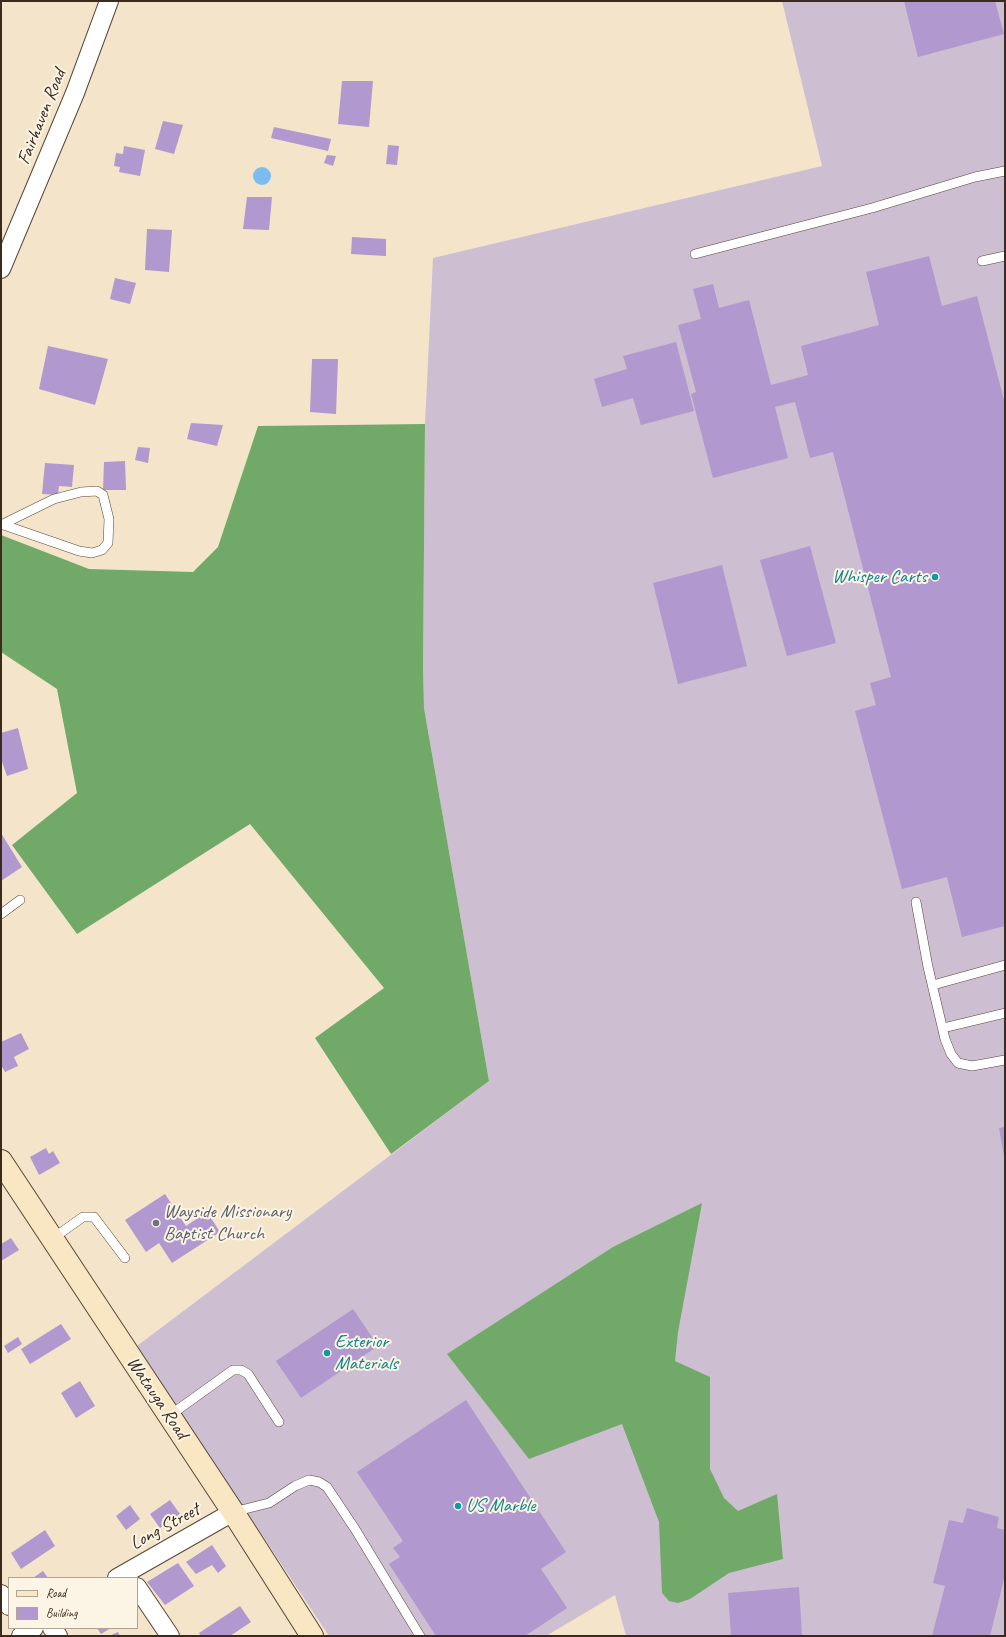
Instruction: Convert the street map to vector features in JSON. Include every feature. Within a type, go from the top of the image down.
[{"type":"main road","name":"Watauga Road","points":[[1,1161],[233,1512],[312,1636]]},
{"type":"street","name":"Fairhaven Road","points":[[1,269],[75,93],[109,1]]},
{"type":"street","name":"Long Street","points":[[125,1576],[233,1512]]},
{"type":"street","points":[[138,1588],[170,1636]]},
{"type":"street","points":[[1,1594],[8,1604]]},
{"type":"lane","points":[[695,254],[872,208],[976,177],[1005,171]]},
{"type":"lane","points":[[982,261],[1005,256]]},
{"type":"lane","points":[[97,491],[104,495],[109,519],[108,543],[102,550],[92,553],[79,551],[2,524],[54,499],[81,492],[97,491]]},
{"type":"lane","points":[[1,914],[20,900]]},
{"type":"lane","points":[[916,902],[945,1039],[951,1054],[958,1063],[972,1066],[1005,1060]]},
{"type":"lane","points":[[933,985],[1005,965]]},
{"type":"lane","points":[[943,1028],[1005,1013]]},
{"type":"lane","points":[[52,1239],[83,1217],[94,1217],[125,1258]]},
{"type":"lane","points":[[169,1416],[233,1370],[241,1370],[248,1374],[279,1422]]},
{"type":"lane","points":[[233,1512],[269,1503],[295,1486],[309,1480],[319,1482],[327,1487],[355,1529],[420,1636]]},
{"type":"shaded area","points":[[782,1],[1005,1],[1005,1636],[626,1636],[615,1595],[546,1636],[329,1636],[137,1346],[489,1081],[424,708],[425,424],[433,258],[822,166]]},
{"type":"green space","points":[[425,424],[424,708],[489,1081],[391,1154],[315,1038],[384,988],[250,824],[77,934],[12,845],[77,793],[57,689],[1,652],[1,535],[89,569],[193,572],[218,547],[258,426]]},
{"type":"green space","points":[[702,1203],[678,1332],[675,1361],[710,1377],[710,1469],[724,1498],[738,1511],[777,1494],[783,1559],[729,1573],[690,1599],[678,1603],[669,1601],[662,1593],[659,1522],[622,1424],[529,1459],[447,1354],[613,1247]]},
{"type":"water","points":[[262,167],[268,170],[271,176],[268,182],[262,185],[256,182],[253,176],[256,170]]},
{"type":"building","points":[[904,1],[995,1],[1004,34],[918,57]]},
{"type":"building","points":[[342,81],[373,81],[369,127],[338,124]]},
{"type":"building","points":[[163,121],[183,125],[174,154],[155,149]]},
{"type":"building","points":[[274,127],[331,139],[328,151],[271,138]]},
{"type":"building","points":[[388,145],[399,146],[397,165],[386,164]]},
{"type":"building","points":[[124,146],[145,150],[140,176],[119,172],[120,167],[114,166],[116,153],[123,154]]},
{"type":"building","points":[[327,155],[336,156],[333,166],[324,163]]},
{"type":"building","points":[[247,197],[272,197],[269,230],[243,229]]},
{"type":"building","points":[[147,229],[172,230],[169,272],[145,270]]},
{"type":"building","points":[[352,237],[386,239],[386,256],[351,254]]},
{"type":"building","name":"Whisper Carts","points":[[929,256],[942,306],[977,296],[1005,404],[1005,926],[962,937],[947,877],[902,889],[855,711],[876,705],[870,683],[891,677],[833,452],[810,458],[795,402],[775,407],[788,458],[713,478],[691,394],[696,392],[678,325],[701,319],[693,289],[713,284],[719,308],[749,300],[771,385],[808,375],[801,346],[879,325],[866,272]]},
{"type":"building","points":[[115,278],[136,283],[130,304],[110,299]]},
{"type":"building","points":[[676,342],[694,411],[641,425],[633,398],[602,407],[594,379],[627,369],[623,356]]},
{"type":"building","points":[[48,346],[108,359],[95,405],[39,389]]},
{"type":"building","points":[[312,359],[338,359],[336,414],[310,412]]},
{"type":"building","points":[[191,423],[223,425],[217,446],[187,439]]},
{"type":"building","points":[[138,447],[150,448],[148,463],[135,460]]},
{"type":"building","points":[[125,461],[126,490],[103,490],[104,462]]},
{"type":"building","points":[[45,463],[74,465],[72,487],[59,486],[58,495],[42,494]]},
{"type":"building","points":[[810,546],[836,643],[787,656],[760,560]]},
{"type":"building","points":[[722,565],[747,666],[678,684],[653,583]]},
{"type":"building","points":[[18,728],[28,769],[7,776],[1,759],[1,733]]},
{"type":"building","points":[[1,833],[22,867],[1,881]]},
{"type":"building","points":[[21,1033],[29,1049],[14,1057],[18,1066],[5,1072],[1,1065],[1,1042]]},
{"type":"building","points":[[1005,1127],[1005,1156],[1004,1156],[999,1128]]},
{"type":"building","points":[[46,1148],[49,1154],[53,1151],[60,1163],[39,1175],[30,1157]]},
{"type":"building","points":[[165,1194],[186,1226],[207,1212],[220,1232],[172,1263],[159,1243],[146,1252],[125,1220]]},
{"type":"building","points":[[11,1238],[19,1250],[1,1261],[1,1244]]},
{"type":"building","name":"Exterior Materials","points":[[353,1309],[378,1346],[301,1398],[276,1361]]},
{"type":"building","points":[[61,1324],[71,1339],[30,1364],[21,1349]]},
{"type":"building","points":[[18,1337],[22,1344],[8,1353],[4,1346]]},
{"type":"building","points":[[80,1381],[95,1406],[76,1418],[61,1393]]},
{"type":"building","name":"US Marble","points":[[466,1400],[566,1552],[541,1569],[567,1608],[525,1636],[436,1636],[389,1564],[400,1557],[393,1548],[403,1541],[357,1472]]},
{"type":"building","points":[[170,1500],[180,1514],[160,1528],[150,1514]]},
{"type":"building","points":[[130,1505],[140,1519],[126,1530],[116,1516]]},
{"type":"building","points":[[967,1508],[999,1517],[997,1528],[1005,1530],[1005,1575],[990,1636],[932,1636],[945,1586],[933,1583],[949,1520],[963,1523]]},
{"type":"building","points":[[45,1530],[55,1546],[21,1569],[11,1553]]},
{"type":"building","points":[[212,1545],[226,1566],[218,1573],[212,1565],[196,1574],[186,1562]]},
{"type":"building","points":[[178,1563],[194,1586],[165,1605],[147,1582]]},
{"type":"building","points":[[43,1571],[47,1577],[34,1577]]},
{"type":"building","points":[[799,1587],[802,1635],[731,1636],[728,1593]]},
{"type":"building","points":[[240,1606],[251,1622],[230,1636],[201,1636],[199,1633]]},
{"type":"building","points":[[98,1629],[109,1629],[101,1634]]},
{"type":"building","points":[[118,1632],[120,1636],[109,1636]]},
{"type":"place","name":"Whisper Carts","points":[[935,577]]},
{"type":"place","name":"Wayside Missionary Baptist Church","points":[[156,1223]]},
{"type":"place","name":"Exterior Materials","points":[[327,1353]]},
{"type":"place","name":"US Marble","points":[[458,1506]]}]
